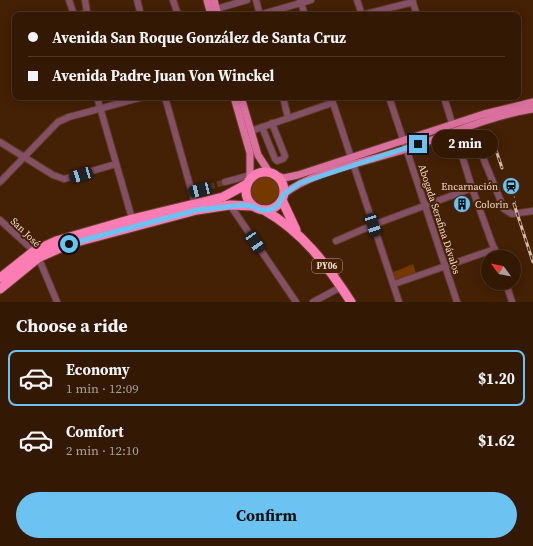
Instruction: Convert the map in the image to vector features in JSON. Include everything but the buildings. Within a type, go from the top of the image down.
[{"type":"highway","name":"PY06","points":[[0,278],[36,255],[133,223],[196,207],[228,195],[259,172],[269,172]]},
{"type":"highway","points":[[269,172],[278,176]]},
{"type":"highway","name":"PY06","points":[[278,176],[283,183],[283,197],[297,233]]},
{"type":"highway","points":[[249,179],[246,195],[252,206]]},
{"type":"highway","points":[[264,210],[273,209],[283,197]]},
{"type":"highway","name":"PY06","points":[[196,207],[230,205],[252,206],[264,210],[297,233],[325,264],[351,302]]},
{"type":"highway","name":"PY06","points":[[0,289],[36,255]]},
{"type":"main road","points":[[207,0],[213,12]]},
{"type":"main road","points":[[214,0],[214,12]]},
{"type":"main road","points":[[235,100],[250,153],[249,179]]},
{"type":"main road","points":[[243,100],[260,160],[269,172]]},
{"type":"main road","points":[[283,197],[300,183],[406,149],[454,128],[506,108],[533,102]]},
{"type":"main road","points":[[278,176],[284,178],[298,175],[403,141],[454,128],[465,128],[508,114],[533,109]]},
{"type":"street","points":[[70,0],[73,12]]},
{"type":"street","points":[[85,0],[87,12]]},
{"type":"street","points":[[137,0],[140,12]]},
{"type":"street","points":[[173,0],[177,12]]},
{"type":"street","points":[[217,12],[247,0]]},
{"type":"street","points":[[256,0],[259,12]]},
{"type":"street","points":[[269,12],[301,1],[311,0]]},
{"type":"street","points":[[357,0],[361,12]]},
{"type":"street","points":[[301,1],[304,12]]},
{"type":"street","points":[[373,12],[412,1],[416,12]]},
{"type":"street","points":[[98,100],[133,223]]},
{"type":"street","points":[[0,182],[58,122],[100,108],[131,100]]},
{"type":"street","points":[[166,100],[196,207]]},
{"type":"street","points":[[283,100],[288,118]]},
{"type":"street","points":[[251,132],[331,100],[399,302]]},
{"type":"street","name":"Abogada Serafina Dávalos","points":[[389,100],[457,302]]},
{"type":"street","points":[[394,284],[495,249],[472,188],[445,100]]},
{"type":"street","points":[[262,127],[275,160],[277,161],[283,159],[285,156],[272,124]]},
{"type":"street","points":[[465,128],[475,138],[504,209],[512,214],[533,211]]},
{"type":"street","points":[[0,142],[52,175],[64,179],[116,164]]},
{"type":"street","points":[[225,182],[249,179]]},
{"type":"street","points":[[336,241],[373,225],[472,188]]},
{"type":"street","points":[[192,192],[200,190]]},
{"type":"street","points":[[230,205],[296,302]]},
{"type":"street","name":"San José","points":[[0,220],[36,255]]},
{"type":"street","points":[[36,255],[57,302]]},
{"type":"street","points":[[314,302],[341,287]]},
{"type":"street","points":[[508,290],[512,302]]},
{"type":"path","points":[[514,196],[519,213]]},
{"type":"shaded area","points":[[262,174],[268,174],[278,181],[281,190],[280,196],[274,203],[268,206],[262,206],[252,199],[249,193],[249,187],[256,177]]},
{"type":"shaded area","points":[[413,264],[416,273],[394,281],[391,273]]},
{"type":"tunnel","points":[[200,190],[225,182]]},
{"type":"railway","points":[[490,132],[502,168]]},
{"type":"railway","points":[[514,204],[533,262]]},
{"type":"place","name":"Encarnación","points":[[511,186]]},
{"type":"place","name":"Colorin","points":[[462,204]]},
{"type":"route","points":[[69,244],[197,210],[230,205],[252,206],[261,210],[270,210],[278,205],[284,194],[295,185],[418,144]]}]
